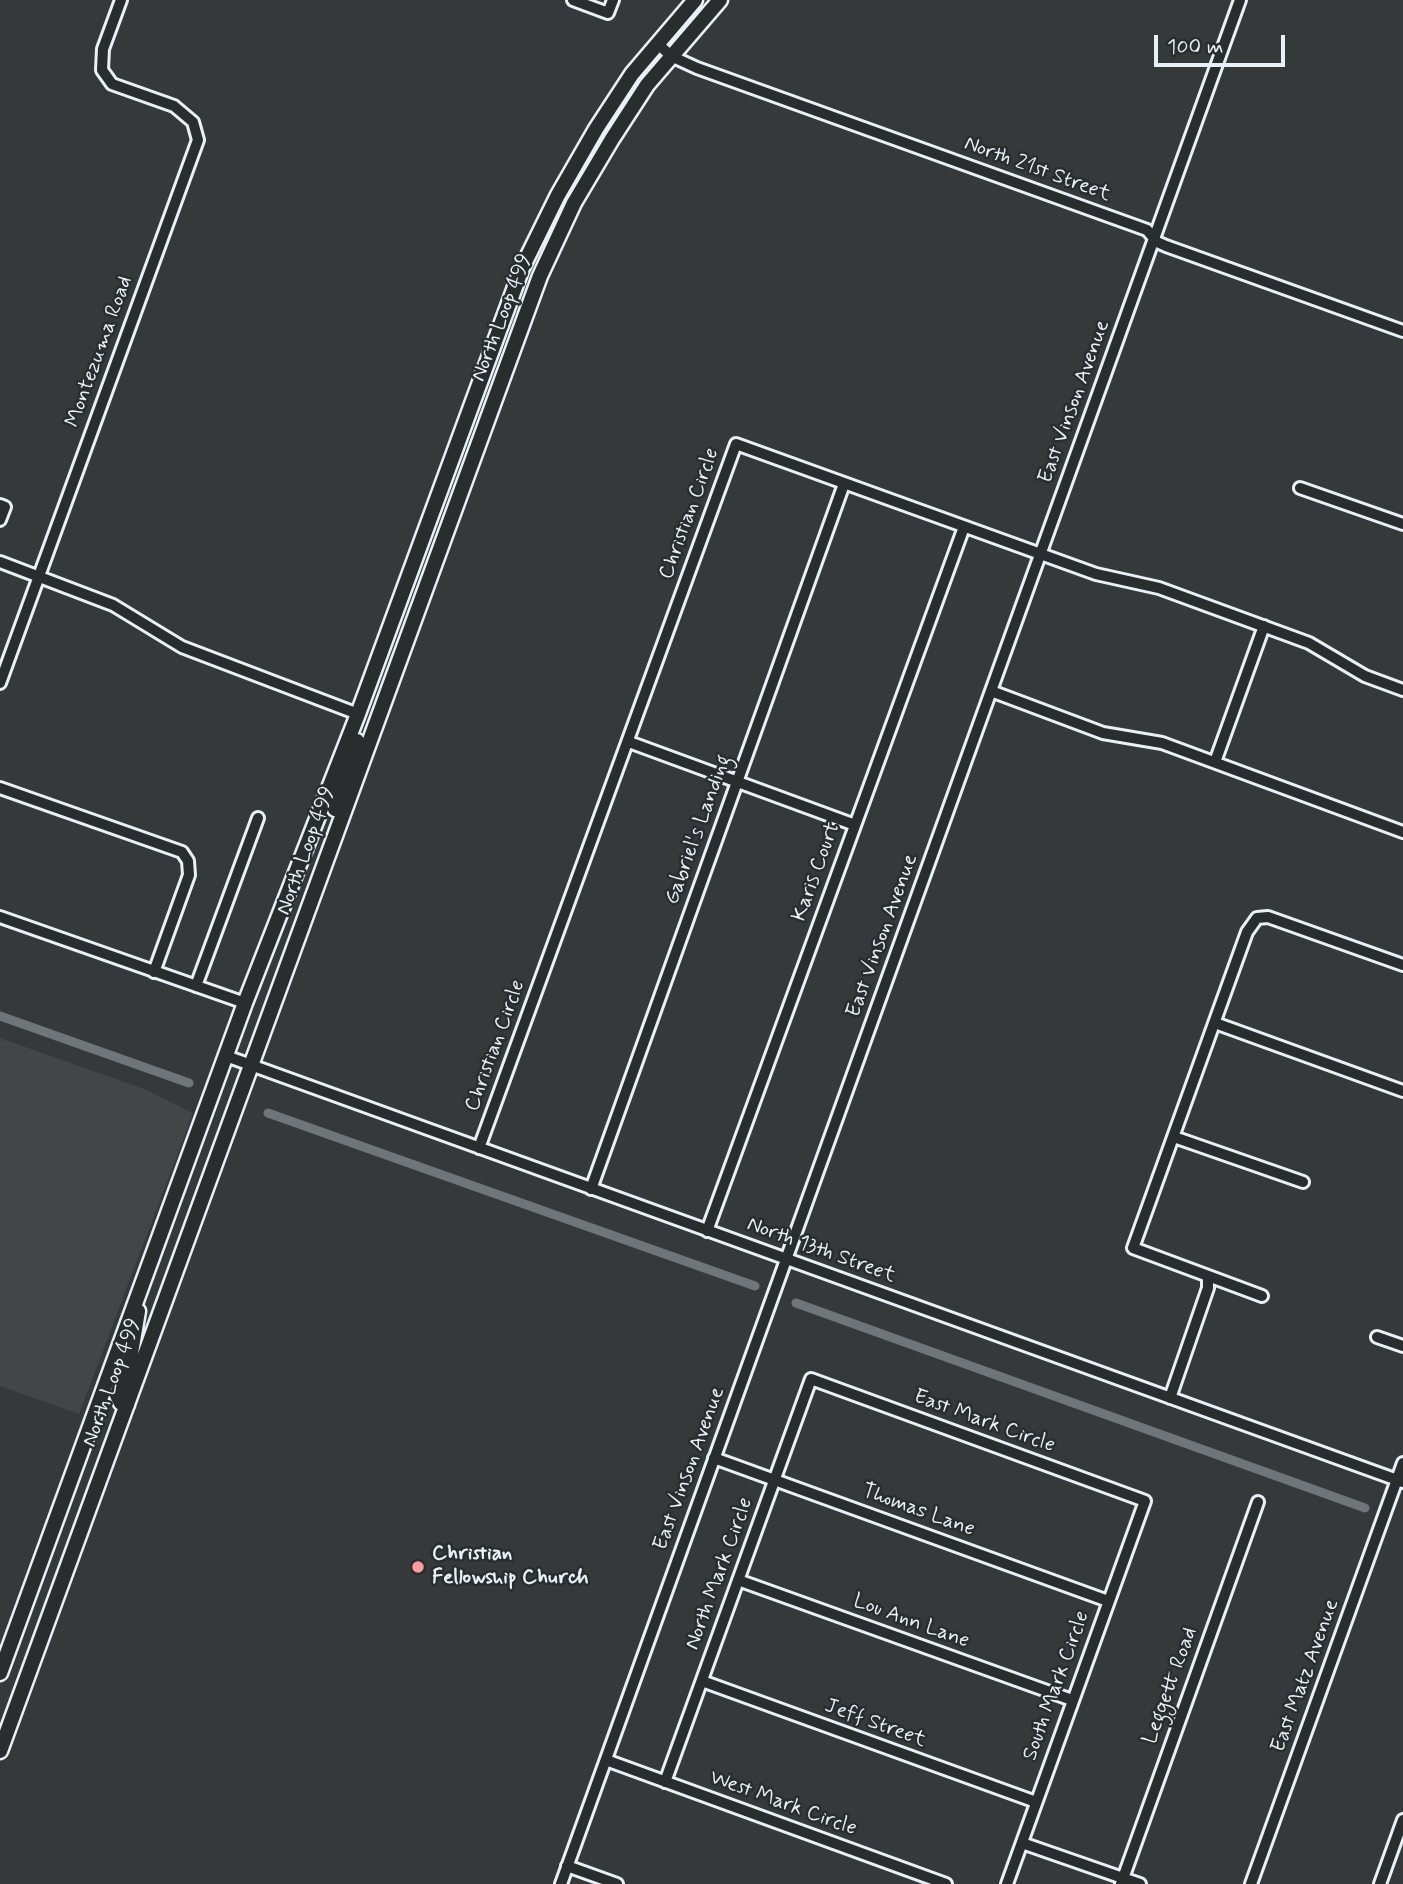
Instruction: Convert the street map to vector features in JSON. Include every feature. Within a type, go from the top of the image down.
[{"type":"main road","name":"North Loop 499","points":[[0,1673],[245,1003],[358,714],[522,268],[558,195],[596,129],[632,74],[695,0]]},
{"type":"main road","name":"North Loop 499","points":[[0,1751],[540,276],[574,204],[612,139],[648,85],[720,0]]},
{"type":"main road","points":[[328,855],[335,806],[364,721],[358,714]]},
{"type":"main road","points":[[127,1405],[121,1403],[117,1395],[134,1340],[137,1296]]},
{"type":"street","name":"Montezuma Road","points":[[0,683],[198,140],[193,122],[174,106],[110,80],[102,70],[103,49],[121,0]]},
{"type":"street","points":[[573,0],[608,13],[613,0]]},
{"type":"street","name":"East Vinson Avenue","points":[[561,1884],[1240,0]]},
{"type":"street","name":"North 21st Street","points":[[657,43],[671,56],[738,83],[1147,230],[1154,239],[1403,331]]},
{"type":"street","name":"Christian Circle","points":[[479,1148],[736,444],[1096,574],[1159,588],[1264,626],[1309,643],[1365,676],[1403,691]]},
{"type":"street","name":"Gabriel's Landing","points":[[591,1189],[844,484]]},
{"type":"street","points":[[1300,488],[1403,524]]},
{"type":"street","points":[[0,520],[2,506]]},
{"type":"street","name":"Karis Court","points":[[707,1231],[964,527]]},
{"type":"street","points":[[0,562],[113,605],[182,647],[358,714]]},
{"type":"street","points":[[1215,762],[1264,626]]},
{"type":"street","points":[[991,691],[1103,733],[1148,738],[1403,832]]},
{"type":"street","points":[[629,742],[855,825]]},
{"type":"street","points":[[0,788],[182,852],[188,861],[189,875],[153,972]]},
{"type":"street","points":[[196,986],[258,817]]},
{"type":"street","points":[[0,917],[245,1003]]},
{"type":"street","points":[[1262,1296],[1133,1248],[1247,932],[1257,918],[1276,920],[1403,965]]},
{"type":"street","points":[[1214,1023],[1403,1091]]},
{"type":"street","name":"North 13th Street","points":[[226,1056],[1400,1481]]},
{"type":"street","points":[[1174,1137],[1303,1182]]},
{"type":"street","points":[[1170,1398],[1208,1287],[1208,1276]]},
{"type":"street","points":[[1377,1337],[1403,1346]]},
{"type":"street","name":"North Mark Circle","points":[[665,1782],[811,1379]]},
{"type":"street","name":"East Mark Circle","points":[[811,1379],[1144,1501]]},
{"type":"street","name":"Thomas Lane","points":[[714,1458],[1108,1601]]},
{"type":"street","name":"East Matz Avenue","points":[[1251,1884],[1400,1481],[1403,1464]]},
{"type":"street","name":"South Mark Circle","points":[[1007,1884],[1144,1501]]},
{"type":"street","name":"Leggett Road","points":[[1122,1881],[1258,1502]]},
{"type":"street","name":"Lou Ann Lane","points":[[738,1580],[1072,1700]]},
{"type":"street","name":"Jeff Street","points":[[702,1681],[1036,1802]]},
{"type":"street","name":"West Mark Circle","points":[[606,1760],[946,1884]]},
{"type":"street","points":[[1380,1884],[1403,1820]]},
{"type":"street","points":[[1022,1843],[1122,1881],[1140,1884]]},
{"type":"street","points":[[567,1866],[617,1884]]},
{"type":"shaded area","points":[[0,1038],[144,1089],[193,1113],[79,1414],[0,1386]]},
{"type":"waterway","points":[[0,1016],[189,1083]]},
{"type":"waterway","points":[[268,1113],[755,1286]]},
{"type":"waterway","points":[[796,1303],[1365,1508]]},
{"type":"place","name":"Christian Fellowship Church","points":[[418,1567]]}]
